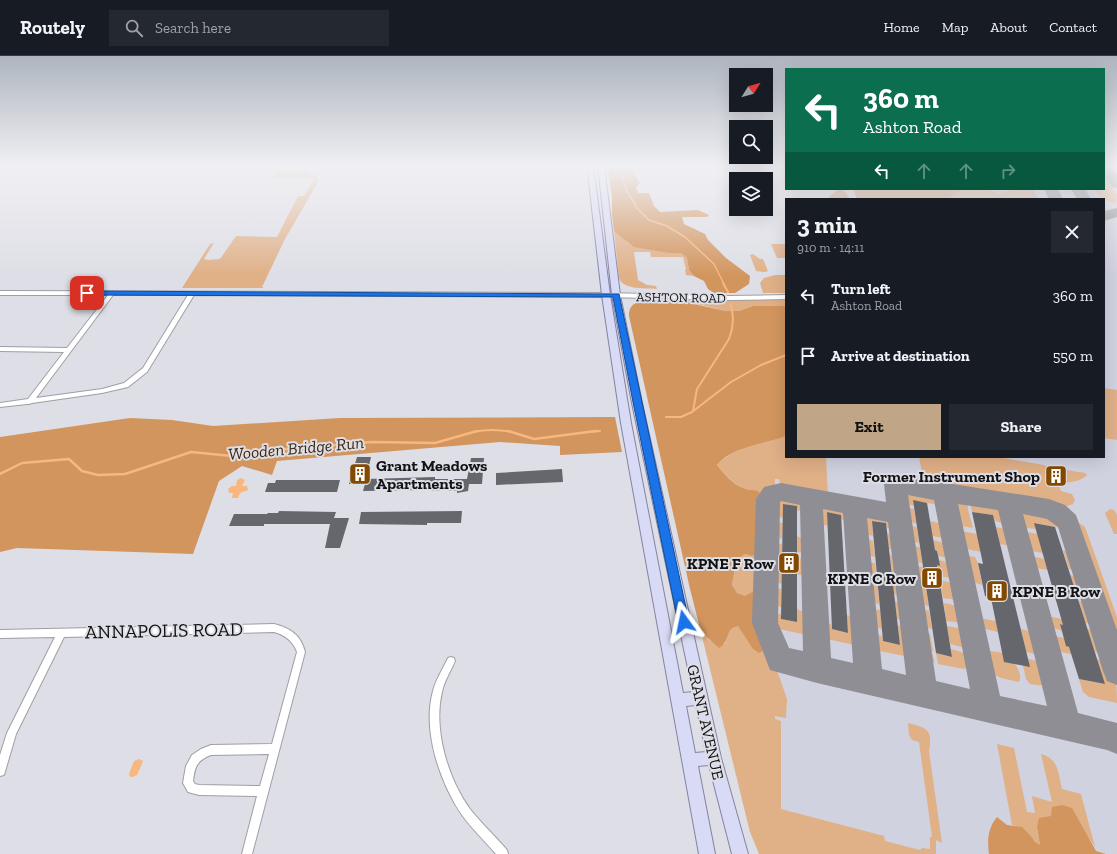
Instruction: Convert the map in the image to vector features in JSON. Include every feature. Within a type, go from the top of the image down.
[{"type":"main road","name":"GRANT AVENUE","points":[[595,202],[611,295],[637,402],[714,758],[740,854]]},
{"type":"main road","name":"GRANT AVENUE","points":[[605,202],[611,295],[623,402],[689,760],[708,854]]},
{"type":"main road","points":[[623,402],[637,402]]},
{"type":"main road","points":[[678,700],[701,698]]},
{"type":"main road","points":[[689,760],[714,758]]},
{"type":"street","name":"ASHTON ROAD","points":[[0,293],[785,297]]},
{"type":"street","points":[[29,402],[112,294]]},
{"type":"street","points":[[0,405],[102,391],[128,383],[144,370],[192,294]]},
{"type":"street","points":[[0,349],[68,350]]},
{"type":"street","name":"ANNAPOLIS ROAD","points":[[0,634],[281,629],[292,635],[300,646],[301,652],[275,749]]},
{"type":"street","points":[[0,771],[12,733],[61,633]]},
{"type":"street","points":[[451,661],[438,691],[434,715],[436,740],[442,761],[456,794],[466,812],[503,854]]},
{"type":"street","points":[[247,854],[275,749],[211,750],[201,753],[194,758],[189,767],[188,783],[192,788],[199,790],[263,791]]},
{"type":"shaded area","points":[[295,202],[306,202],[285,239],[262,287],[264,288],[182,288],[210,244],[214,243],[204,259],[220,259],[236,236],[277,237]]},
{"type":"shaded area","points":[[612,202],[653,202],[660,212],[698,210],[709,215],[707,217],[682,217],[684,224],[705,234],[708,240],[726,258],[750,276],[749,284],[735,293],[714,293],[708,289],[704,281],[694,276],[689,270],[687,258],[681,253],[669,253],[634,247],[614,231]]},
{"type":"shaded area","points":[[1105,202],[1117,202],[1117,854],[821,854],[750,832],[701,632],[785,309],[785,458],[1105,458]]},
{"type":"shaded area","points":[[614,231],[624,237],[628,243],[669,253],[681,253],[687,258],[689,270],[694,276],[686,275],[683,257],[651,257],[650,252],[634,252],[638,280],[647,285],[656,286],[657,289],[635,288],[625,285],[619,278]]},
{"type":"shaded area","points":[[771,244],[785,244],[785,258],[777,258]]},
{"type":"shaded area","points":[[753,254],[760,259],[763,259],[768,271],[756,271],[750,255]]},
{"type":"shaded area","points":[[775,275],[785,275],[785,293],[763,293],[760,283],[764,278]]},
{"type":"shaded area","points":[[785,300],[785,306],[753,306],[739,311],[726,311],[702,305],[678,302],[648,301]]},
{"type":"shaded area","points":[[640,302],[689,303],[726,311],[739,311],[753,306],[785,306],[785,436],[739,450],[723,459],[717,465],[736,484],[746,489],[754,490],[763,496],[760,549],[758,554],[752,556],[745,554],[742,556],[737,563],[732,585],[737,593],[745,596],[752,592],[759,598],[761,622],[769,647],[759,653],[753,649],[738,626],[729,632],[725,642],[719,648],[701,632],[629,316],[630,308],[634,304]]},
{"type":"shaded area","points":[[1105,388],[1117,390],[1117,440],[1105,438]]},
{"type":"shaded area","points":[[615,417],[622,452],[560,455],[560,446],[500,442],[277,461],[272,475],[242,466],[219,481],[193,554],[17,548],[0,552],[0,437],[130,418],[172,420],[213,426],[340,418]]},
{"type":"shaded area","points":[[785,436],[785,458],[826,458],[828,496],[781,488],[779,479],[775,479],[775,488],[768,491],[763,496],[760,493],[737,485],[717,465],[731,454]]},
{"type":"shaded area","points":[[919,458],[1004,458],[1048,467],[1053,483],[1064,485],[1059,486],[1061,491],[1072,494],[1075,500],[1073,504],[1062,508],[924,483]]},
{"type":"shaded area","points":[[1059,469],[1085,473],[1087,475],[1079,480],[1064,483]]},
{"type":"shaded area","points":[[241,478],[245,480],[242,486],[247,486],[248,490],[240,493],[238,498],[232,498],[233,493],[229,493],[228,489],[232,486],[236,486],[237,480]]},
{"type":"shaded area","points":[[910,489],[932,492],[940,498],[941,505],[913,501],[914,506],[905,503],[903,493]]},
{"type":"shaded area","points":[[779,496],[787,496],[800,500],[806,506],[807,510],[805,512],[797,510],[797,506],[783,504],[783,518],[776,516],[773,513],[773,502],[775,498]]},
{"type":"shaded area","points":[[959,498],[967,498],[968,510],[973,528],[962,526],[956,522],[952,503]]},
{"type":"shaded area","points":[[969,499],[993,503],[1001,509],[1006,521],[1002,523],[995,521],[993,515],[972,512]]},
{"type":"shaded area","points":[[826,504],[843,507],[851,514],[851,518],[848,521],[841,519],[841,515],[827,512],[828,526],[820,524],[817,521],[817,508]]},
{"type":"shaded area","points":[[905,509],[914,509],[917,524],[906,520]]},
{"type":"shaded area","points":[[1026,509],[1053,514],[1057,516],[1064,524],[1061,528],[1035,523],[1036,529],[1027,528],[1020,524],[1017,515]]},
{"type":"shaded area","points":[[1110,509],[1114,510],[1117,515],[1117,534],[1114,534],[1105,513]]},
{"type":"shaded area","points":[[867,512],[888,516],[895,521],[896,528],[887,528],[886,523],[872,521],[873,536],[866,534],[863,531],[861,519]]},
{"type":"shaded area","points":[[930,521],[944,524],[948,537],[944,538],[932,536]]},
{"type":"shaded area","points":[[774,522],[783,523],[782,539],[773,535],[772,525]]},
{"type":"shaded area","points":[[1079,523],[1085,527],[1117,617],[1117,647],[1076,527]]},
{"type":"shaded area","points":[[910,526],[917,527],[919,543],[913,541],[909,536],[907,528]]},
{"type":"shaded area","points":[[996,527],[1008,532],[1013,544],[1011,546],[1000,544]]},
{"type":"shaded area","points":[[961,531],[977,534],[981,552],[962,548],[958,535]]},
{"type":"shaded area","points":[[1026,532],[1038,534],[1043,553],[1031,551],[1025,547],[1022,535]]},
{"type":"shaded area","points":[[887,533],[897,537],[898,549],[889,549]]},
{"type":"shaded area","points":[[797,536],[807,541],[805,553],[797,552]]},
{"type":"shaded area","points":[[868,539],[873,541],[875,557],[867,554],[864,550],[864,542]]},
{"type":"shaded area","points":[[933,540],[948,544],[951,557],[947,558],[938,556]]},
{"type":"shaded area","points":[[773,544],[782,544],[782,561],[772,556]]},
{"type":"shaded area","points":[[912,546],[920,547],[922,563],[916,562],[911,557],[910,550]]},
{"type":"shaded area","points":[[760,549],[759,598],[752,592],[745,596],[737,593],[732,585],[737,563],[745,554],[752,556],[758,554]]},
{"type":"shaded area","points":[[1063,550],[1072,554],[1077,562],[1078,570],[1069,569]]},
{"type":"shaded area","points":[[890,555],[900,559],[900,573],[892,572]]},
{"type":"shaded area","points":[[962,556],[975,557],[978,563],[982,585],[973,582],[973,586],[969,585]]},
{"type":"shaded area","points":[[1031,556],[1044,559],[1048,570],[1030,567],[1028,558]]},
{"type":"shaded area","points":[[797,558],[804,559],[807,564],[807,573],[805,576],[797,574]]},
{"type":"shaded area","points":[[939,560],[951,565],[954,570],[955,577],[951,578],[939,576],[937,565],[939,565]]},
{"type":"shaded area","points":[[867,562],[875,563],[877,580],[867,575]]},
{"type":"shaded area","points":[[774,565],[782,566],[782,584],[772,578],[771,567]]},
{"type":"shaded area","points":[[917,566],[923,567],[925,584],[914,579],[913,569]]},
{"type":"shaded area","points":[[1070,575],[1077,577],[1082,581],[1088,594],[1086,597],[1077,595]]},
{"type":"shaded area","points":[[892,577],[903,581],[905,594],[903,596],[894,594]]},
{"type":"shaded area","points":[[940,580],[957,586],[958,600],[943,598]]},
{"type":"shaded area","points":[[872,584],[878,585],[879,604],[871,601],[869,597],[867,588]]},
{"type":"shaded area","points":[[917,587],[926,588],[929,606],[923,605],[918,601],[915,593]]},
{"type":"shaded area","points":[[774,588],[781,589],[781,607],[774,605],[771,601],[771,590]]},
{"type":"shaded area","points":[[895,601],[906,605],[908,615],[906,621],[897,619]]},
{"type":"shaded area","points":[[1079,601],[1090,605],[1096,621],[1093,624],[1085,623]]},
{"type":"shaded area","points":[[944,603],[959,608],[963,614],[963,623],[946,621]]},
{"type":"shaded area","points":[[797,609],[808,614],[809,633],[806,635],[775,628],[770,616],[772,613],[781,614],[781,619],[797,622]]},
{"type":"shaded area","points":[[872,609],[880,610],[882,629],[871,624],[869,612]]},
{"type":"shaded area","points":[[922,609],[929,611],[932,629],[925,627],[920,621],[918,612]]},
{"type":"shaded area","points":[[847,615],[854,617],[857,620],[859,646],[822,638],[820,625],[824,623],[831,624],[832,629],[848,633]]},
{"type":"shaded area","points":[[1043,615],[1062,619],[1063,625],[1060,624],[1062,631],[1048,626]]},
{"type":"shaded area","points":[[975,617],[996,621],[998,632],[977,627]]},
{"type":"shaded area","points":[[898,625],[906,629],[910,636],[912,654],[909,657],[875,650],[872,645],[872,637],[874,634],[882,636],[883,641],[900,645]]},
{"type":"shaded area","points":[[738,626],[743,633],[764,651],[769,647],[787,699],[786,718],[775,716],[775,719],[781,721],[781,809],[884,836],[885,841],[920,850],[922,848],[930,849],[930,837],[932,837],[919,742],[912,740],[909,735],[908,723],[915,725],[924,728],[929,734],[930,738],[929,751],[942,843],[936,840],[936,854],[759,854],[750,832],[701,632],[710,641],[725,644],[730,630]]},
{"type":"shaded area","points":[[947,626],[964,631],[968,646],[961,647],[950,644]]},
{"type":"shaded area","points":[[1021,629],[1035,636],[1040,646],[1040,653],[1036,654],[1026,652]]},
{"type":"shaded area","points":[[1087,629],[1100,636],[1104,642],[1106,650],[1104,653],[1095,652]]},
{"type":"shaded area","points":[[924,633],[930,634],[935,663],[926,655],[922,637]]},
{"type":"shaded area","points":[[1054,636],[1064,638],[1072,654],[1058,651],[1053,647],[1050,640],[1051,637]]},
{"type":"shaded area","points":[[951,649],[962,652],[968,656],[970,658],[970,666],[964,669],[938,664],[936,653],[952,657]]},
{"type":"shaded area","points":[[982,650],[1002,653],[1013,661],[1020,674],[1019,682],[1004,679],[992,674],[985,665]]},
{"type":"shaded area","points":[[1028,659],[1037,661],[1043,666],[1048,682],[1046,684],[1030,684],[1026,679],[1023,666]]},
{"type":"shaded area","points":[[1097,659],[1104,661],[1112,669],[1116,682],[1117,703],[1089,697],[1083,692],[1079,679],[1104,684]]},
{"type":"shaded area","points":[[997,744],[1014,748],[1027,812],[1035,813],[1032,796],[1052,802],[1041,754],[1051,759],[1057,767],[1062,789],[1081,794],[1095,847],[1079,824],[1077,817],[1055,816],[1042,822],[1037,827],[1040,846],[1026,831],[1012,825]]},
{"type":"shaded area","points":[[139,759],[143,761],[137,775],[130,777],[129,774],[134,761]]},
{"type":"shaded area","points":[[1062,805],[1072,808],[1096,851],[1106,854],[989,854],[989,834],[997,817],[1007,825],[1022,827],[1035,842],[1040,845],[1037,827],[1039,818],[1051,816],[1052,807]]},
{"type":"building","name":"Grant Meadows Apartments","points":[[357,457],[371,457],[366,479],[435,477],[435,479],[467,479],[471,458],[484,458],[482,484],[469,484],[468,491],[457,493],[457,491],[423,490],[363,491],[365,484],[349,484]]},
{"type":"building","name":"Former Instrument Shop","points":[[1048,467],[1059,469],[1064,485],[1053,483]]},
{"type":"building","name":"Grant Meadows Apartments","points":[[562,469],[563,482],[496,485],[496,473]]},
{"type":"building","name":"Grant Meadows Apartments","points":[[276,480],[340,480],[337,492],[265,492],[268,483],[275,483]]},
{"type":"building","name":"KPNE C Row","points":[[913,500],[927,503],[935,550],[937,551],[940,566],[937,565],[952,657],[936,653]]},
{"type":"building","name":"KPNE F Row","points":[[783,504],[797,506],[797,622],[781,619]]},
{"type":"building","name":"Grant Meadows Apartments","points":[[279,511],[336,512],[334,518],[349,518],[340,548],[325,548],[330,524],[264,524],[264,526],[229,526],[234,514],[267,514],[278,513]]},
{"type":"building","name":"Grant Meadows Apartments","points":[[462,511],[461,523],[427,523],[427,525],[359,524],[361,512]]},
{"type":"building","points":[[827,512],[841,515],[848,633],[832,629]]},
{"type":"building","name":"KPNE B Row","points":[[972,512],[993,515],[1030,667],[1004,662],[991,598],[985,596],[978,563],[983,564]]},
{"type":"building","points":[[872,521],[886,523],[900,645],[883,641]]},
{"type":"building","points":[[1034,523],[1055,527],[1105,684],[1079,679],[1069,647],[1066,646],[1060,624],[1063,625]]},
{"type":"waterway","name":"Wooden Bridge Run","points":[[634,202],[637,208],[649,220],[667,226],[685,237],[714,264],[724,284]]},
{"type":"waterway","name":"Wooden Bridge Run","points":[[723,283],[728,292]]},
{"type":"waterway","name":"Wooden Bridge Run","points":[[693,411],[697,389],[729,339],[733,318],[731,304]]},
{"type":"waterway","points":[[666,417],[681,417],[692,412],[731,382],[761,365],[785,355]]},
{"type":"waterway","name":"Wooden Bridge Run","points":[[475,432],[483,430],[510,432]]},
{"type":"waterway","name":"Wooden Bridge Run","points":[[589,432],[596,431]]},
{"type":"waterway","name":"Wooden Bridge Run","points":[[589,432],[600,431]]},
{"type":"waterway","name":"Wooden Bridge Run","points":[[0,474],[22,463],[69,459],[82,471],[98,475],[125,474],[191,452],[232,456],[261,451],[372,442],[435,443],[475,432]]},
{"type":"waterway","name":"Wooden Bridge Run","points":[[510,432],[534,439],[589,432]]},
{"type":"taxiway","points":[[1105,216],[1117,212]]},
{"type":"taxiway","points":[[923,693],[895,484],[1049,509],[1061,515],[1068,522],[1117,671]]},
{"type":"taxiway","points":[[817,668],[780,660],[765,623],[768,499],[772,494],[781,492],[899,514]]},
{"type":"taxiway","points":[[944,492],[988,708]]},
{"type":"taxiway","points":[[811,498],[817,668]]},
{"type":"taxiway","points":[[1008,503],[1067,726]]},
{"type":"taxiway","points":[[854,506],[869,680]]},
{"type":"taxiway","points":[[817,668],[869,680]]},
{"type":"taxiway","points":[[869,680],[923,693]]},
{"type":"taxiway","points":[[923,693],[988,708]]},
{"type":"taxiway","points":[[988,708],[1067,726]]},
{"type":"taxiway","points":[[1067,726],[1112,736],[1117,739]]},
{"type":"place","name":"Grant Meadows Apartments","points":[[360,474]]},
{"type":"place","name":"Former Instrument Shop","points":[[1056,476]]},
{"type":"place","name":"KPNE F Row","points":[[789,563]]},
{"type":"place","name":"KPNE C Row","points":[[932,578]]},
{"type":"place","name":"KPNE B Row","points":[[997,591]]},
{"type":"route","points":[[87,293],[616,295],[637,402],[684,622]]}]
